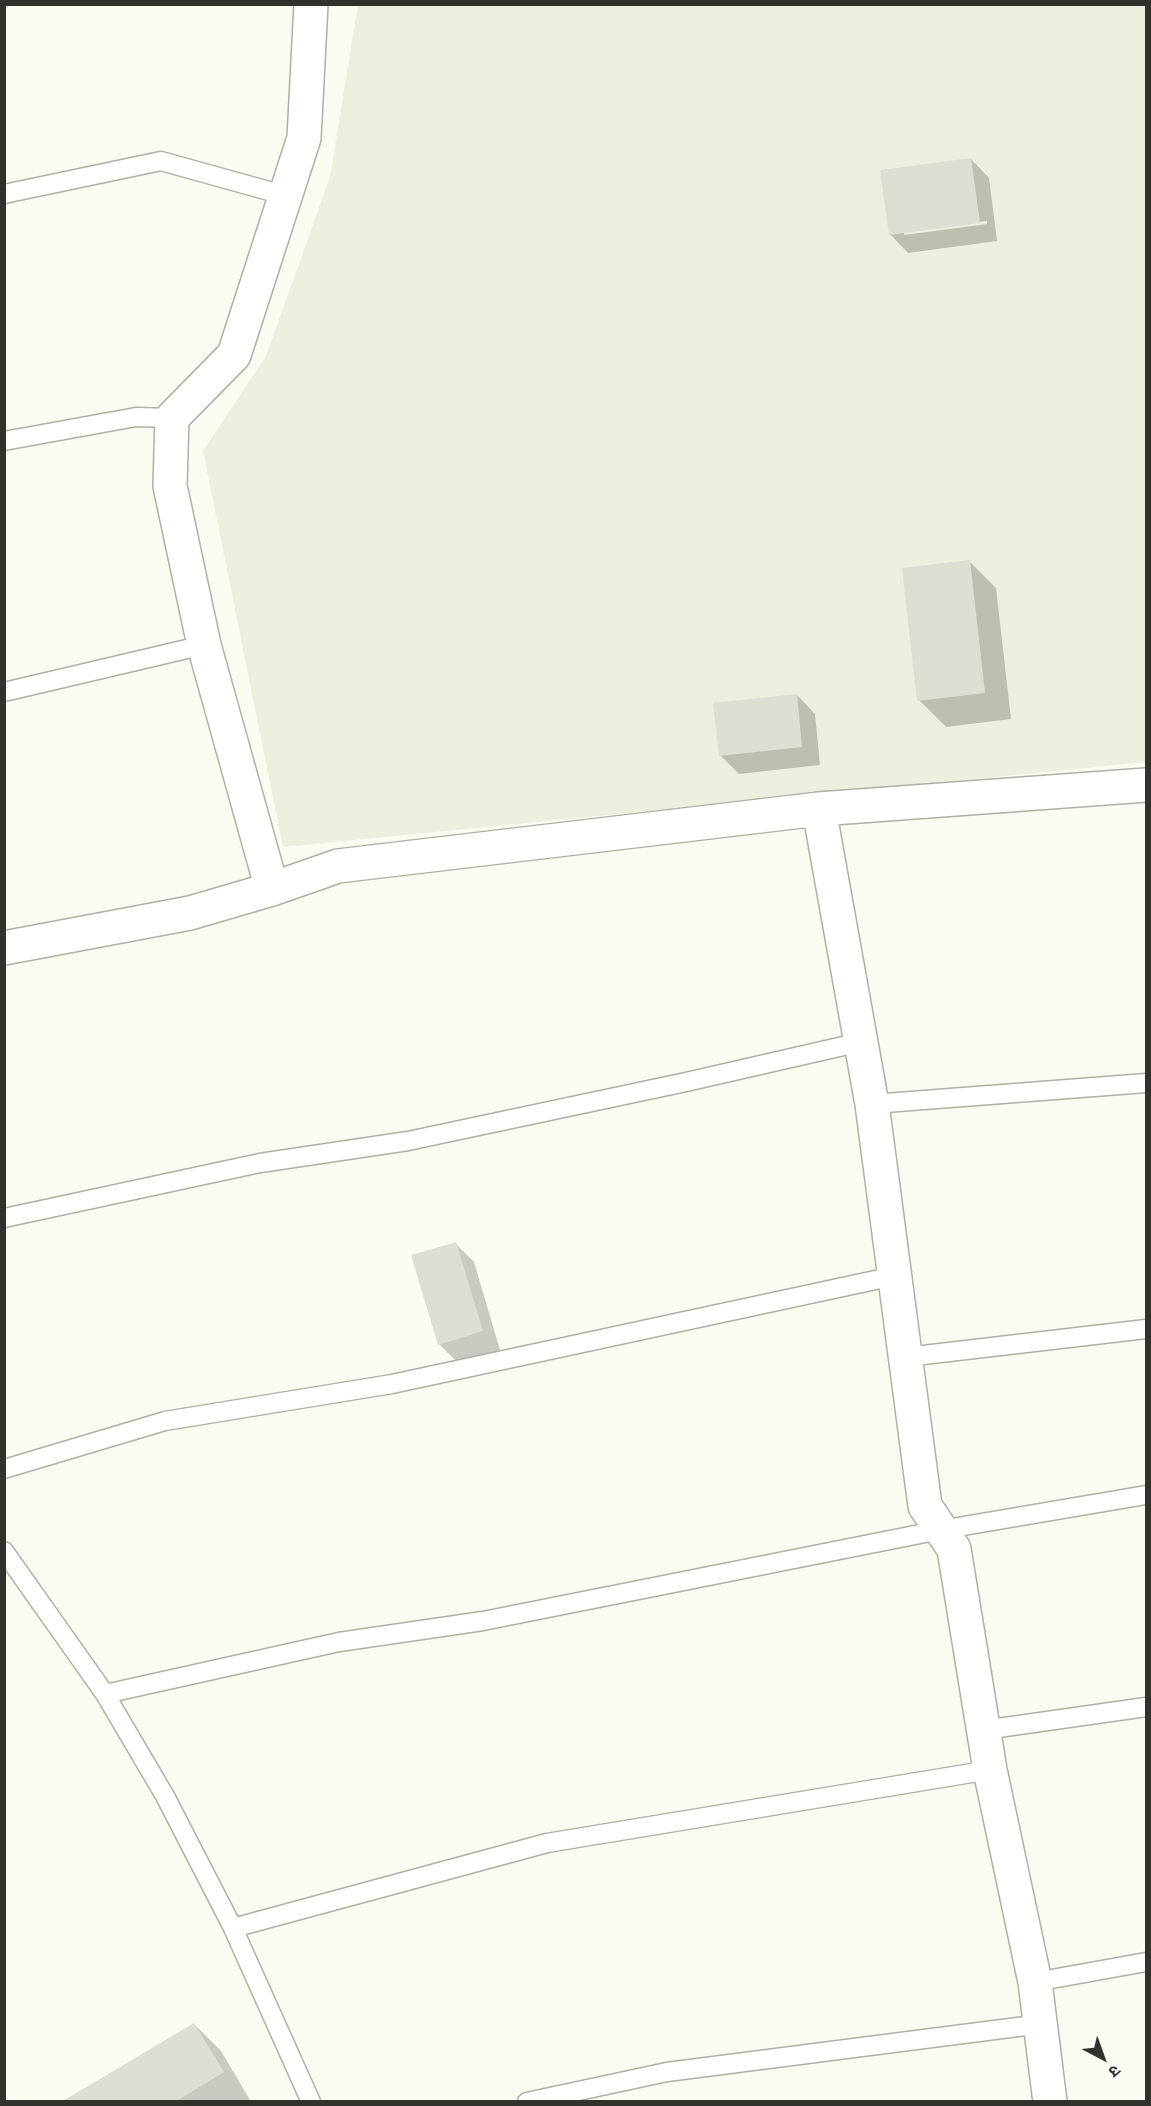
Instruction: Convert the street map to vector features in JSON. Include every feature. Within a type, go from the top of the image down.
[{"type":"street","points":[[272,889],[204,645],[171,486],[172,418],[234,355],[304,138],[311,4]]},
{"type":"street","points":[[4,948],[190,912],[272,889],[338,866],[819,809],[1146,785]]},
{"type":"street","points":[[819,809],[872,1104],[925,1506],[954,1549],[990,1770],[1035,1982],[1050,2102]]},
{"type":"lane","points":[[4,194],[161,161],[287,196]]},
{"type":"lane","points":[[4,441],[136,417],[172,418]]},
{"type":"lane","points":[[4,692],[204,645]]},
{"type":"lane","points":[[4,1218],[260,1163],[408,1141],[861,1042]]},
{"type":"lane","points":[[872,1104],[1146,1083]]},
{"type":"lane","points":[[4,1469],[165,1421],[392,1384],[894,1276]]},
{"type":"lane","points":[[906,1357],[1146,1329]]},
{"type":"lane","points":[[105,1694],[339,1642],[483,1621],[940,1530],[1146,1495]]},
{"type":"lane","points":[[4,1551],[105,1694],[165,1796],[233,1928],[310,2102]]},
{"type":"lane","points":[[984,1730],[1146,1707]]},
{"type":"lane","points":[[233,1928],[547,1843],[990,1770]]},
{"type":"lane","points":[[1035,1982],[1146,1962]]},
{"type":"lane","points":[[527,2102],[667,2072],[1041,2024]]},
{"type":"shaded area","points":[[358,5],[1146,5],[1146,762],[283,847],[203,451],[266,356],[330,177]]},
{"type":"building","points":[[971,158],[980,223],[889,235],[880,170]]},
{"type":"building","points":[[970,560],[985,693],[917,701],[902,568]]},
{"type":"building","points":[[797,694],[802,747],[719,756],[713,703]]},
{"type":"building","points":[[456,1242],[483,1331],[438,1345],[411,1255]]},
{"type":"building","points":[[194,2023],[224,2072],[175,2102],[61,2102]]}]
